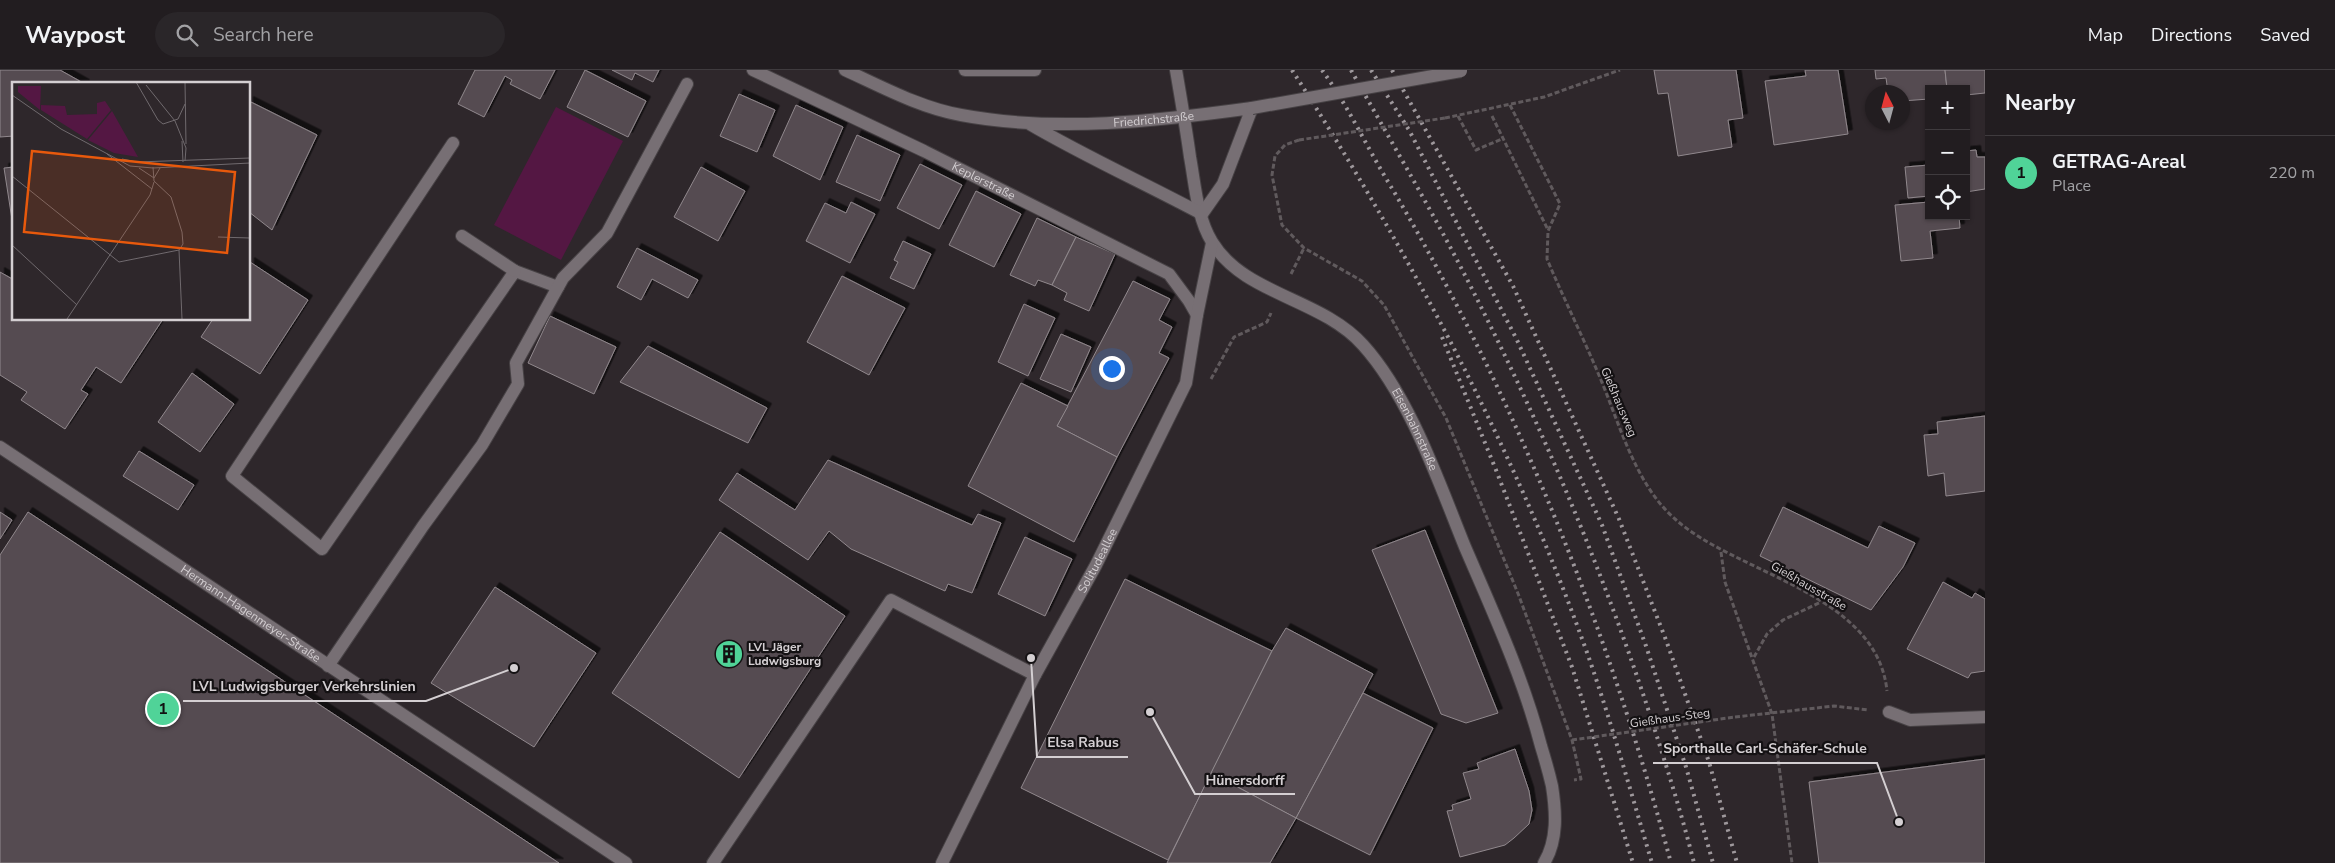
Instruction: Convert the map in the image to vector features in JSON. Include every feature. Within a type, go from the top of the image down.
[{"type":"street","name":"Keplerstraße","points":[[753,70],[924,151],[1169,274],[1197,315]]},
{"type":"street","name":"Friedrichstraße","points":[[845,70],[911,100],[960,115],[1028,123],[1096,123],[1184,117],[1252,108],[1463,70]]},
{"type":"street","points":[[965,70],[1035,70]]},
{"type":"street","name":"Eisenbahnstraße","points":[[1176,70],[1202,214],[1212,243],[1233,266],[1252,280],[1321,312],[1342,326],[1363,345],[1388,380],[1410,420],[1468,553],[1531,708],[1552,786],[1555,825],[1551,852],[1544,863]]},
{"type":"street","points":[[328,666],[423,526],[482,445],[518,384],[516,363],[558,287],[564,278],[607,232],[687,84]]},
{"type":"street","points":[[1028,123],[1066,146],[1142,181],[1202,214],[1222,184],[1252,108]]},
{"type":"street","points":[[453,143],[232,476],[322,549],[515,271]]},
{"type":"street","points":[[462,236],[515,271],[558,287]]},
{"type":"street","name":"Solitudeallee","points":[[942,863],[1034,675],[1096,565],[1186,383],[1197,315],[1212,243]]},
{"type":"street","name":"Hermann-Hagenmeyer-Straße","points":[[0,448],[626,863]]},
{"type":"street","points":[[713,863],[891,600],[1034,675]]},
{"type":"street","points":[[1888,712],[1910,720],[1985,717]]},
{"type":"path","points":[[1186,383],[1210,380],[1234,338],[1267,322],[1304,248],[1282,225],[1276,201],[1272,175],[1275,156],[1285,145],[1299,140],[1458,116],[1510,105],[1544,97],[1620,70]]},
{"type":"path","points":[[1510,105],[1560,204],[1548,231]]},
{"type":"path","points":[[1458,116],[1476,150],[1504,138]]},
{"type":"path","points":[[1492,116],[1548,231]]},
{"type":"path","name":"Gießhausweg","points":[[1548,231],[1547,259],[1650,491],[1674,519],[1720,551]]},
{"type":"path","points":[[1720,551],[1725,582],[1754,658],[1772,714],[1792,863]]},
{"type":"path","name":"Gießhausstraße","points":[[1720,551],[1773,574],[1849,620],[1872,650],[1886,680],[1888,712]]},
{"type":"path","points":[[1754,658],[1767,634],[1783,620],[1821,602]]},
{"type":"path","name":"Gießhaus-Steg","points":[[1572,740],[1834,706],[1888,712]]},
{"type":"shaded area","points":[[556,107],[623,141],[561,260],[494,225]]},
{"type":"building","points":[[0,70],[60,70],[81,82],[12,82],[12,136],[0,137]]},
{"type":"building","points":[[475,70],[555,70],[540,99],[510,84],[512,80],[505,76],[484,117],[458,104]]},
{"type":"building","points":[[585,70],[646,101],[628,137],[567,107]]},
{"type":"building","points":[[612,70],[659,70],[653,82],[635,73],[632,80]]},
{"type":"building","points":[[1654,70],[1736,70],[1743,118],[1728,120],[1732,147],[1678,156],[1668,93],[1658,94]]},
{"type":"building","points":[[1805,70],[1838,70],[1848,134],[1774,145],[1765,81],[1806,76]]},
{"type":"building","points":[[1875,70],[1945,70],[1947,85],[1925,85],[1925,99],[1910,100],[1910,85],[1887,85],[1886,78],[1876,79]]},
{"type":"building","points":[[1945,70],[1985,70],[1985,93],[1970,95],[1970,85],[1947,85]]},
{"type":"building","points":[[739,94],[775,110],[757,152],[720,136]]},
{"type":"building","points":[[250,102],[317,135],[272,230],[250,213]]},
{"type":"building","points":[[796,105],[843,127],[820,180],[773,156]]},
{"type":"building","points":[[857,135],[900,155],[880,201],[836,182]]},
{"type":"building","points":[[1976,150],[1977,157],[1985,157],[1985,189],[1970,191],[1970,151]]},
{"type":"building","points":[[920,164],[962,185],[939,229],[897,208]]},
{"type":"building","points":[[1925,165],[1925,196],[1908,198],[1905,167]]},
{"type":"building","points":[[12,167],[12,220],[4,168]]},
{"type":"building","points":[[701,167],[745,191],[718,241],[674,217]]},
{"type":"building","points":[[976,191],[1021,214],[994,267],[949,245]]},
{"type":"building","points":[[851,202],[875,214],[850,263],[806,241],[825,203],[846,213]]},
{"type":"building","points":[[1925,202],[1925,220],[1959,220],[1960,228],[1930,231],[1933,258],[1901,261],[1895,205]]},
{"type":"building","points":[[1037,218],[1076,237],[1052,285],[1038,280],[1035,286],[1010,275]]},
{"type":"building","points":[[1076,237],[1115,254],[1089,311],[1064,300],[1067,293],[1052,285]]},
{"type":"building","points":[[903,241],[931,254],[914,289],[890,278],[898,262],[894,260]]},
{"type":"building","points":[[637,248],[698,280],[688,298],[652,279],[641,300],[617,287]]},
{"type":"building","points":[[250,262],[308,300],[260,374],[201,337],[212,320],[250,320]]},
{"type":"building","points":[[0,272],[12,279],[12,320],[162,320],[121,383],[96,367],[81,390],[88,394],[65,429],[21,400],[27,392],[0,375]]},
{"type":"building","points":[[842,276],[905,308],[869,375],[807,342]]},
{"type":"building","points":[[1133,281],[1170,299],[1159,320],[1172,327],[1159,353],[1169,358],[1117,457],[1057,426]]},
{"type":"building","points":[[1024,304],[1055,318],[1028,376],[998,362]]},
{"type":"building","points":[[550,316],[616,347],[594,394],[528,363]]},
{"type":"building","points":[[1061,334],[1091,347],[1071,392],[1040,379]]},
{"type":"building","points":[[648,346],[767,408],[748,443],[620,382]]},
{"type":"building","points":[[192,373],[234,404],[200,452],[158,422]]},
{"type":"building","points":[[1021,383],[1068,406],[1057,426],[1117,457],[1074,542],[968,486]]},
{"type":"building","points":[[1985,416],[1985,491],[1946,496],[1944,473],[1928,476],[1924,435],[1938,434],[1937,422]]},
{"type":"building","points":[[139,451],[194,485],[178,510],[123,476]]},
{"type":"building","points":[[828,460],[972,525],[978,514],[1001,523],[972,593],[948,584],[945,591],[851,549],[829,531],[808,560],[719,500],[737,473],[795,510]]},
{"type":"building","points":[[1783,507],[1868,548],[1879,526],[1915,543],[1903,567],[1871,610],[1760,556]]},
{"type":"building","points":[[0,512],[12,520],[0,539]]},
{"type":"building","points":[[28,512],[559,863],[0,863],[0,555]]},
{"type":"building","points":[[1425,530],[1498,713],[1466,723],[1441,714],[1372,550]]},
{"type":"building","name":"LVL Jäger Ludwigsburg","points":[[720,532],[845,616],[739,778],[612,693]]},
{"type":"building","points":[[1025,537],[1072,559],[1045,616],[998,594]]},
{"type":"building","points":[[1125,579],[1272,651],[1168,860],[1021,788]]},
{"type":"building","points":[[1943,582],[1972,598],[1975,593],[1985,599],[1985,671],[1971,673],[1968,678],[1907,649]]},
{"type":"building","points":[[495,587],[596,653],[534,747],[431,683]]},
{"type":"building","points":[[1286,628],[1373,674],[1296,818],[1211,773],[1272,651]]},
{"type":"building","points":[[1363,693],[1433,728],[1370,855],[1296,818]]},
{"type":"building","points":[[1515,749],[1529,791],[1532,810],[1529,824],[1505,845],[1460,857],[1447,811],[1453,810],[1452,805],[1471,799],[1463,773],[1479,769],[1477,763]]},
{"type":"building","points":[[1985,759],[1985,863],[1819,863],[1809,782]]},
{"type":"building","points":[[1211,773],[1296,818],[1270,863],[1167,863]]},
{"type":"railway","points":[[1292,70],[1336,140],[1420,284],[1495,431],[1561,583],[1590,661],[1652,863]]},
{"type":"railway","points":[[1322,70],[1347,109],[1430,256],[1474,339],[1514,423],[1586,596],[1646,774],[1671,863]]},
{"type":"railway","points":[[1351,70],[1464,273],[1504,354],[1551,457],[1595,561],[1634,667],[1669,774],[1694,863]]},
{"type":"railway","points":[[1371,70],[1409,130],[1517,340],[1602,525],[1646,646],[1686,767],[1713,863]]},
{"type":"railway","points":[[1392,70],[1513,286],[1619,519],[1666,640],[1709,762],[1737,863]]},
{"type":"railway","points":[[1442,337],[1572,667],[1633,863]]},
{"type":"place","name":"LVL Jäger Ludwigsburg","points":[[729,654]]},
{"type":"place","name":"Elsa Rabus","points":[[1031,658]]},
{"type":"place","name":"LVL Ludwigsburger Verkehrslinien","points":[[514,668]]},
{"type":"place","name":"GETRAG-Areal","points":[[163,709]]},
{"type":"place","name":"Hünersdorff","points":[[1150,712]]},
{"type":"place","name":"Sporthalle Carl-Schäfer-Schule","points":[[1899,822]]}]
